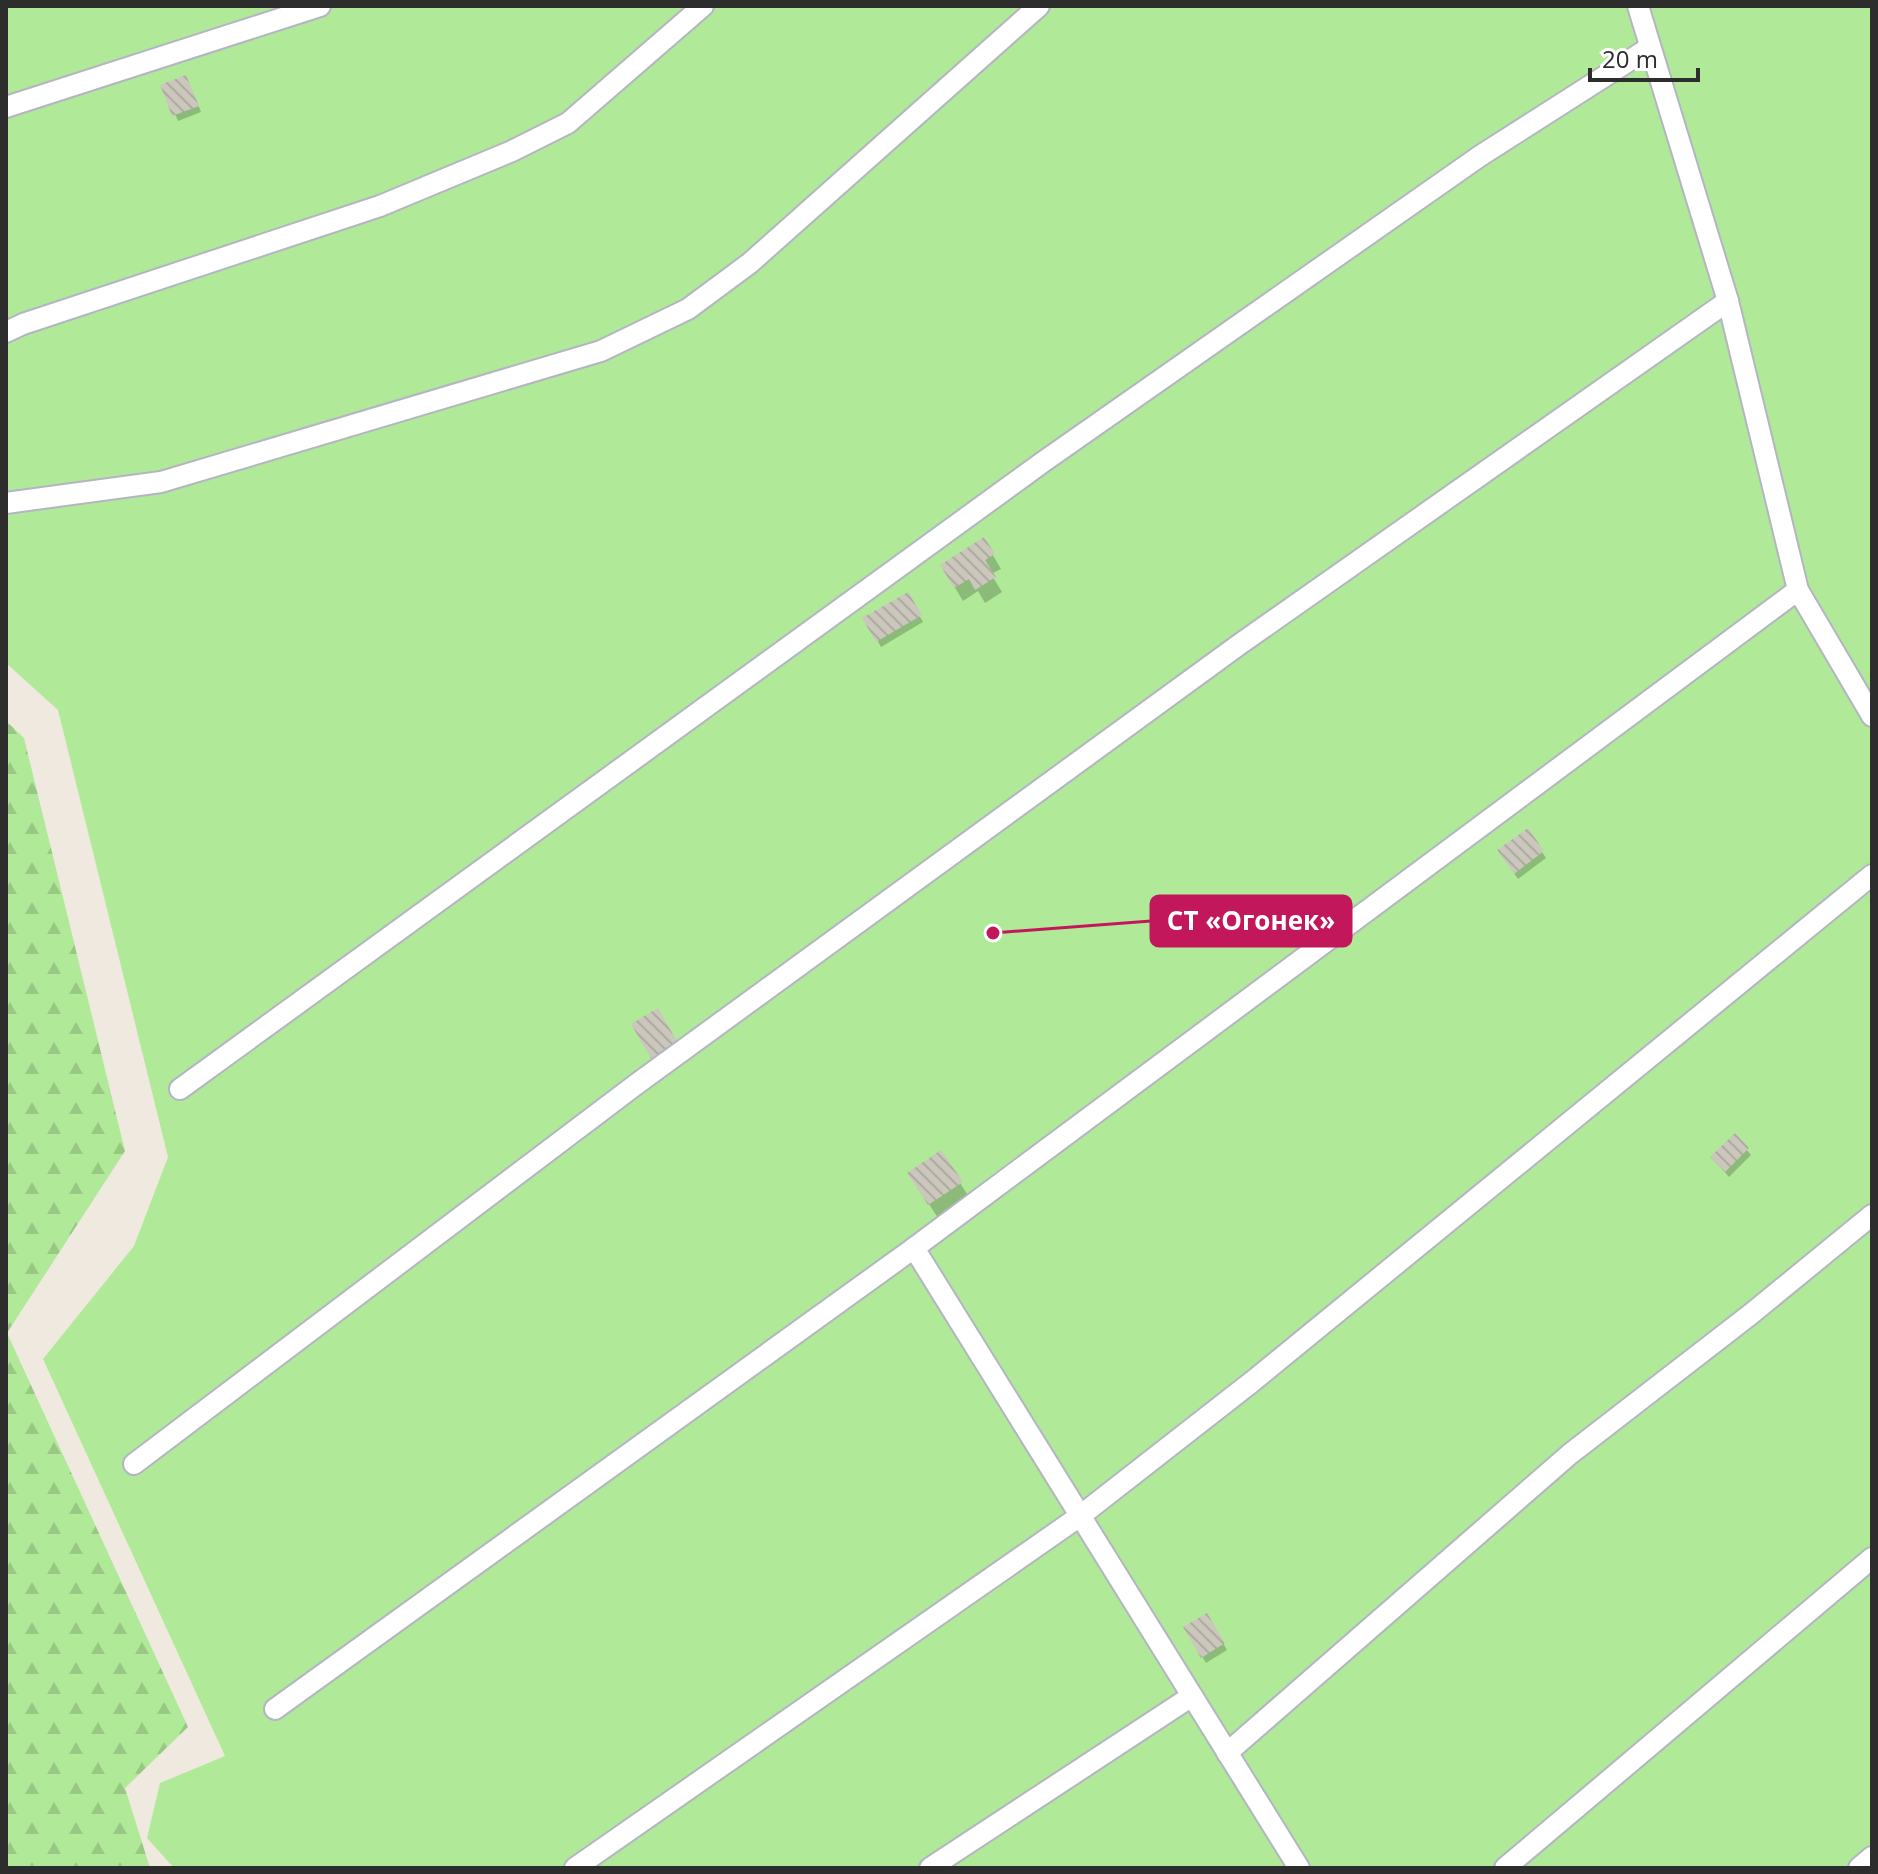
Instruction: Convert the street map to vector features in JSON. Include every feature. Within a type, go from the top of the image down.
[{"type":"lane","points":[[6,107],[320,6]]},
{"type":"lane","points":[[6,332],[380,206],[512,151],[568,123],[703,6]]},
{"type":"lane","points":[[6,503],[161,482],[601,351],[688,309],[750,263],[1039,6]]},
{"type":"lane","points":[[1638,6],[1728,301],[1798,590],[1872,716]]},
{"type":"lane","points":[[180,1089],[1030,471],[1480,156],[1649,48]]},
{"type":"lane","points":[[134,1464],[689,1046],[1240,644],[1728,301]]},
{"type":"lane","points":[[275,1709],[914,1248],[1798,590]]},
{"type":"lane","points":[[575,1868],[1080,1516],[1253,1381],[1872,875]]},
{"type":"lane","points":[[1227,1753],[1570,1454],[1751,1314],[1872,1215]]},
{"type":"lane","points":[[914,1248],[1299,1868]]},
{"type":"lane","points":[[1505,1868],[1872,1558]]},
{"type":"lane","points":[[930,1868],[1192,1696]]},
{"type":"lane","points":[[1859,1868],[1872,1857]]},
{"type":"green space","points":[[6,6],[1872,6],[1872,1868],[174,1868],[147,1838],[160,1783],[225,1756],[43,1359],[134,1246],[168,1157],[58,710],[6,663]]},
{"type":"green space","points":[[6,721],[24,738],[125,1151],[7,1333],[188,1727],[125,1788],[150,1868],[6,1868]]},
{"type":"building","points":[[186,75],[199,106],[172,116],[160,85]]},
{"type":"building","points":[[984,537],[995,554],[985,560],[996,577],[975,590],[969,579],[954,588],[940,565]]},
{"type":"building","points":[[908,592],[922,615],[876,642],[862,618]]},
{"type":"building","points":[[1528,828],[1544,851],[1514,874],[1497,850]]},
{"type":"building","points":[[658,1008],[680,1047],[653,1062],[631,1024]]},
{"type":"building","points":[[1735,1133],[1749,1148],[1725,1172],[1710,1157]]},
{"type":"building","points":[[941,1150],[963,1182],[928,1205],[907,1173]]},
{"type":"building","points":[[1207,1613],[1225,1643],[1201,1658],[1183,1627]]},
{"type":"place","name":"СТ «Огонек»","points":[[993,933]]}]
